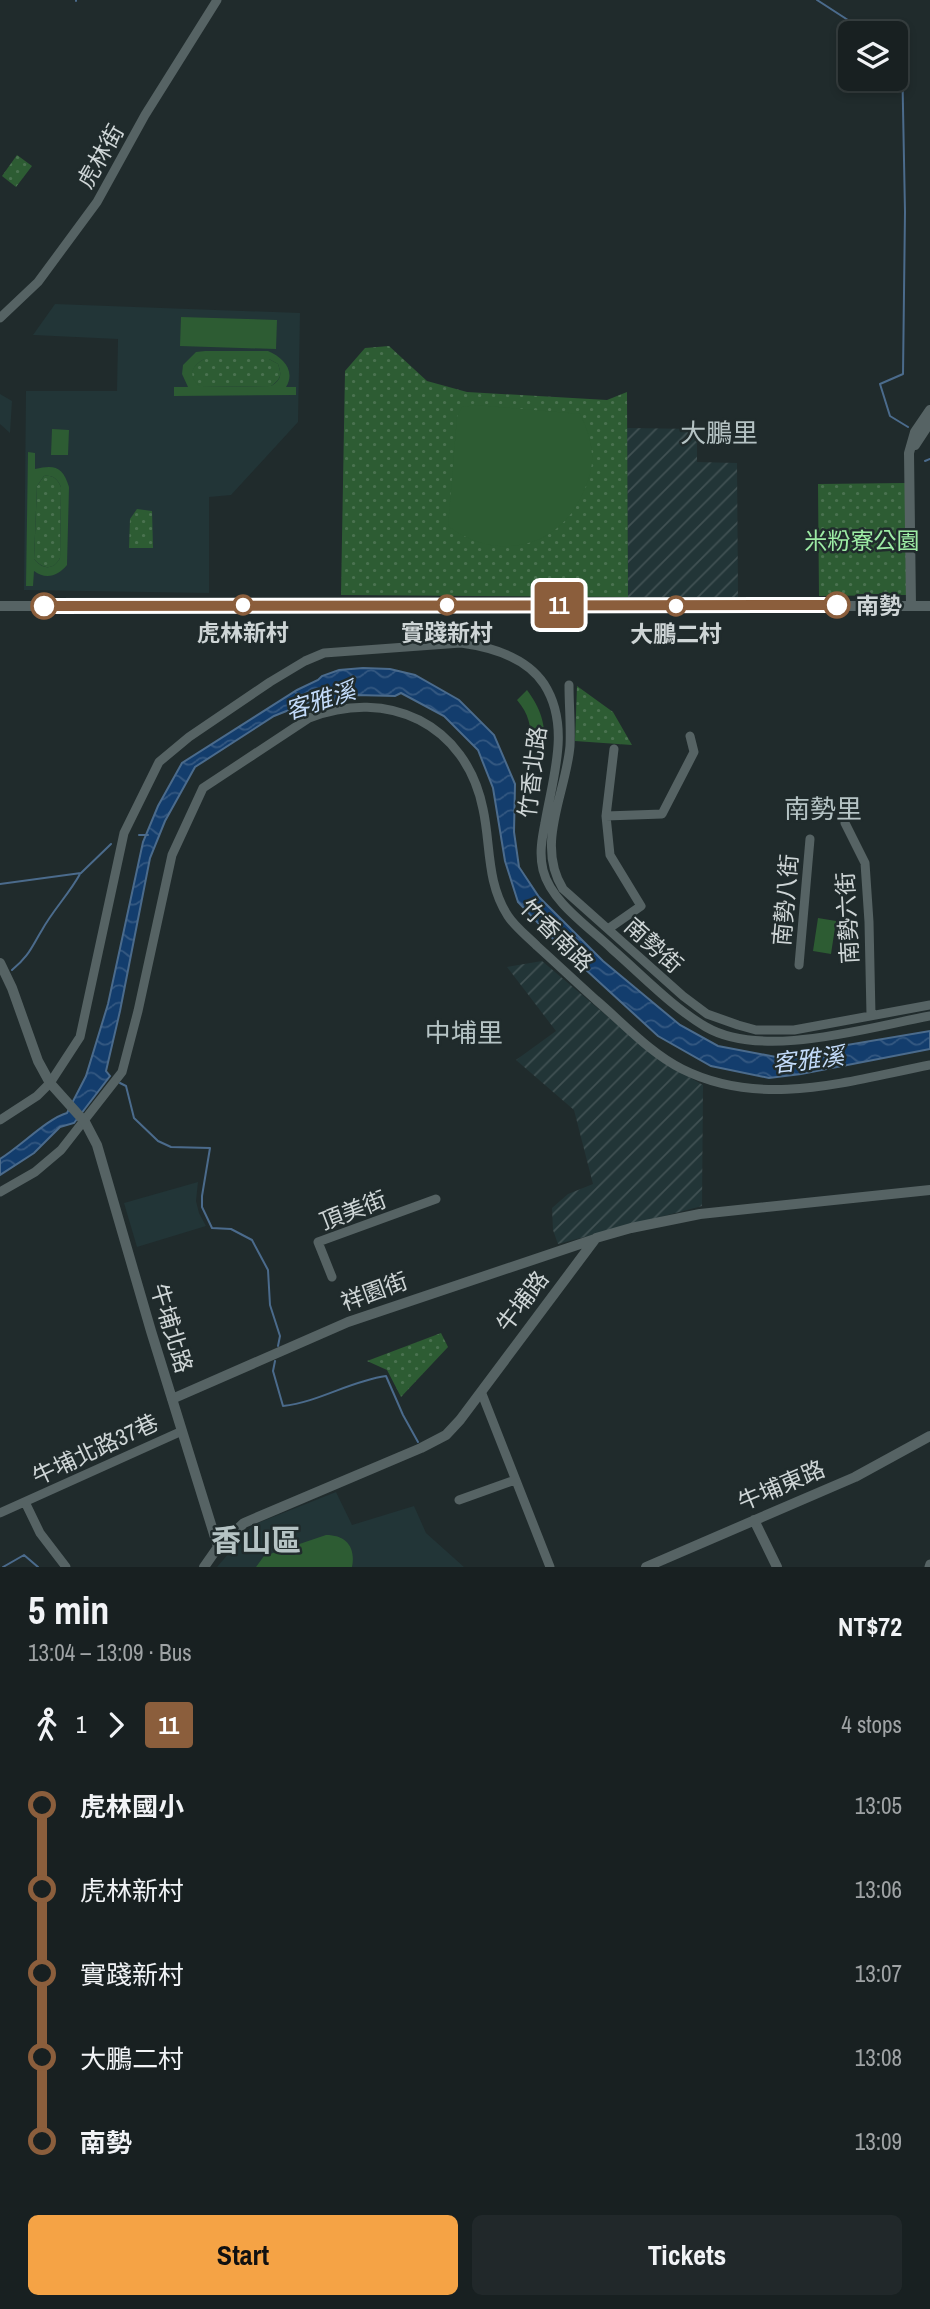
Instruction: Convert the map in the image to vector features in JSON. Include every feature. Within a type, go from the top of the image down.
[{"type":"street","name":"虎林街","points":[[0,318],[38,282],[97,202],[145,115],[217,0]]},
{"type":"street","points":[[912,606],[909,453],[915,432],[930,410]]},
{"type":"street","points":[[909,453],[930,422]]},
{"type":"street","points":[[0,606],[930,606]]},
{"type":"street","name":"竹香北路","points":[[0,1120],[30,1101],[50,1083],[80,1037],[124,832],[159,762],[189,737],[305,661],[324,653],[460,643],[478,645],[513,658],[541,679],[557,710],[559,728],[541,857],[548,881],[570,910],[676,1005],[707,1028],[743,1039],[775,1042],[806,1039],[930,1016]]},
{"type":"street","name":"南勢街","points":[[569,685],[570,747],[554,821],[551,856],[555,877],[563,889],[608,929],[707,1014],[756,1030],[794,1030],[930,1005]]},
{"type":"street","name":"竹香南路","points":[[0,1192],[49,1161],[85,1122],[122,1072],[172,855],[202,788],[309,718],[346,707],[384,708],[416,717],[450,743],[463,758],[477,787],[483,808],[492,879],[509,917],[613,1015],[651,1048],[681,1069],[722,1085],[760,1091],[785,1091],[930,1065]]},
{"type":"street","points":[[606,816],[662,814],[694,752],[690,736]]},
{"type":"street","points":[[608,929],[641,906],[610,855],[606,816],[614,749]]},
{"type":"street","name":"南勢六街","points":[[845,823],[865,863],[871,1015]]},
{"type":"street","name":"南勢八街","points":[[799,965],[810,839]]},
{"type":"street","points":[[0,963],[12,988],[38,1061],[50,1083]]},
{"type":"street","name":"牛埔北路","points":[[50,1083],[85,1122],[97,1145],[218,1546]]},
{"type":"street","points":[[596,1238],[700,1214],[930,1190]]},
{"type":"street","name":"頂美街","points":[[332,1277],[318,1242],[436,1199]]},
{"type":"street","name":"祥園街","points":[[172,1399],[348,1322],[596,1238]]},
{"type":"street","name":"牛埔路","points":[[204,1567],[218,1546],[244,1523],[446,1435],[482,1394],[503,1361],[596,1238]]},
{"type":"street","points":[[557,1251],[572,1257],[573,1269]]},
{"type":"street","points":[[482,1394],[550,1567]]},
{"type":"street","name":"牛埔北路37巷","points":[[0,1513],[182,1431]]},
{"type":"street","name":"牛埔東路","points":[[646,1567],[879,1465],[930,1436]]},
{"type":"street","points":[[459,1500],[516,1480]]},
{"type":"street","points":[[25,1502],[40,1533],[66,1567]]},
{"type":"street","points":[[754,1520],[777,1567]]},
{"type":"shaded area","points":[[55,304],[300,313],[298,422],[231,495],[209,497],[209,593],[24,590],[26,391],[117,391],[118,339],[33,335]]},
{"type":"shaded area","points":[[0,394],[12,401],[10,433],[0,424]]},
{"type":"shaded area","points":[[627,428],[697,429],[697,462],[737,463],[738,597],[628,597]]},
{"type":"shaded area","points":[[542,961],[659,1060],[703,1085],[702,1206],[558,1244],[553,1230],[552,1208],[568,1194],[593,1184],[574,1110],[516,1060],[556,1031],[507,967]]},
{"type":"shaded area","points":[[198,1182],[196,1201],[206,1226],[137,1247],[124,1203]]},
{"type":"shaded area","points":[[336,1492],[352,1525],[414,1506],[426,1533],[464,1567],[217,1567],[253,1525]]},
{"type":"green space","points":[[17,155],[32,166],[16,187],[2,176]]},
{"type":"green space","points":[[181,317],[277,320],[276,349],[180,346]]},
{"type":"green space","points":[[389,346],[427,381],[467,392],[607,400],[627,392],[628,597],[341,595],[345,371],[365,348]]},
{"type":"green space","points":[[268,351],[286,365],[290,375],[286,387],[296,387],[296,395],[174,396],[174,387],[188,387],[182,374],[183,365],[196,352]],"holes":[[[204,359],[269,359],[278,364],[280,371],[279,379],[271,386],[201,387],[194,380],[192,372]]]},
{"type":"green space","points":[[204,359],[269,359],[278,364],[280,377],[271,386],[200,387],[193,379],[192,372]]},
{"type":"green space","points":[[476,405],[580,414],[590,439],[592,455],[587,482],[570,515],[556,529],[540,539],[504,546],[485,544],[448,526],[457,417],[462,407]]},
{"type":"green space","points":[[52,429],[69,430],[68,455],[51,455]]},
{"type":"green space","points":[[28,452],[35,453],[35,469],[53,467],[61,471],[69,487],[67,565],[52,576],[34,571],[33,586],[26,586]],"holes":[[[44,476],[55,478],[61,487],[60,558],[51,567],[40,565],[34,559],[37,486]]]},
{"type":"green space","points":[[44,476],[55,478],[61,487],[60,558],[51,567],[41,565],[34,559],[37,486]]},
{"type":"green space","name":"米粉寮公園","points":[[906,483],[906,595],[819,596],[818,484]]},
{"type":"green space","points":[[137,509],[152,511],[153,548],[129,548],[130,519]]},
{"type":"green space","points":[[577,686],[613,712],[632,745],[575,741]]},
{"type":"green space","points":[[527,690],[541,716],[545,746],[531,744],[528,720],[517,700]]},
{"type":"green space","points":[[818,918],[836,921],[831,954],[813,951]]},
{"type":"green space","points":[[441,1333],[448,1347],[401,1397],[387,1370],[367,1361]]},
{"type":"green space","points":[[326,1535],[339,1537],[348,1544],[351,1548],[352,1567],[256,1567],[264,1556]]},
{"type":"water","name":"客雅溪","points":[[390,669],[415,675],[459,700],[494,735],[515,784],[514,832],[519,867],[539,897],[603,961],[680,1025],[718,1046],[776,1057],[930,1031],[930,1049],[769,1078],[711,1066],[658,1036],[560,946],[518,902],[505,861],[493,788],[478,750],[444,716],[401,693],[395,696],[356,695],[324,702],[314,700],[274,716],[195,767],[165,821],[150,858],[106,1071],[110,1076],[74,1123],[60,1127],[34,1153],[0,1175],[0,1159],[51,1121],[67,1113],[86,1076],[108,1004],[143,842],[158,806],[182,763],[322,676],[339,670]]},
{"type":"waterway","points":[[817,0],[849,21]]},
{"type":"waterway","points":[[903,91],[905,212],[903,374],[880,384],[890,416],[908,427]]},
{"type":"waterway","points":[[925,461],[930,459]]},
{"type":"waterway","points":[[139,835],[148,835]]},
{"type":"waterway","points":[[0,884],[81,873],[111,844]]},
{"type":"waterway","points":[[12,970],[29,951],[80,874]]},
{"type":"waterway","points":[[120,1083],[126,1086],[134,1118],[158,1141],[171,1147],[210,1148],[202,1207],[212,1228],[231,1229],[252,1240],[268,1270],[270,1305],[280,1336],[278,1346]]},
{"type":"waterway","points":[[275,1361],[273,1371],[283,1406],[386,1376],[418,1442]]},
{"type":"waterway","points":[[3,1567],[24,1555],[38,1567]]},
{"type":"bus line","name":"11","points":[[44,606],[837,605]]},
{"type":"place","name":"虎林新村","points":[[243,605]]},
{"type":"place","name":"實踐新村","points":[[447,605]]},
{"type":"place","name":"南勢","points":[[837,605]]},
{"type":"place","name":"大鵬二村","points":[[676,606]]},
{"type":"district","name":"大鵬里","points":[[719,432]]},
{"type":"district","name":"南勢里","points":[[823,808]]},
{"type":"district","name":"中埔里","points":[[464,1032]]},
{"type":"district","name":"香山區","points":[[256,1540]]}]
